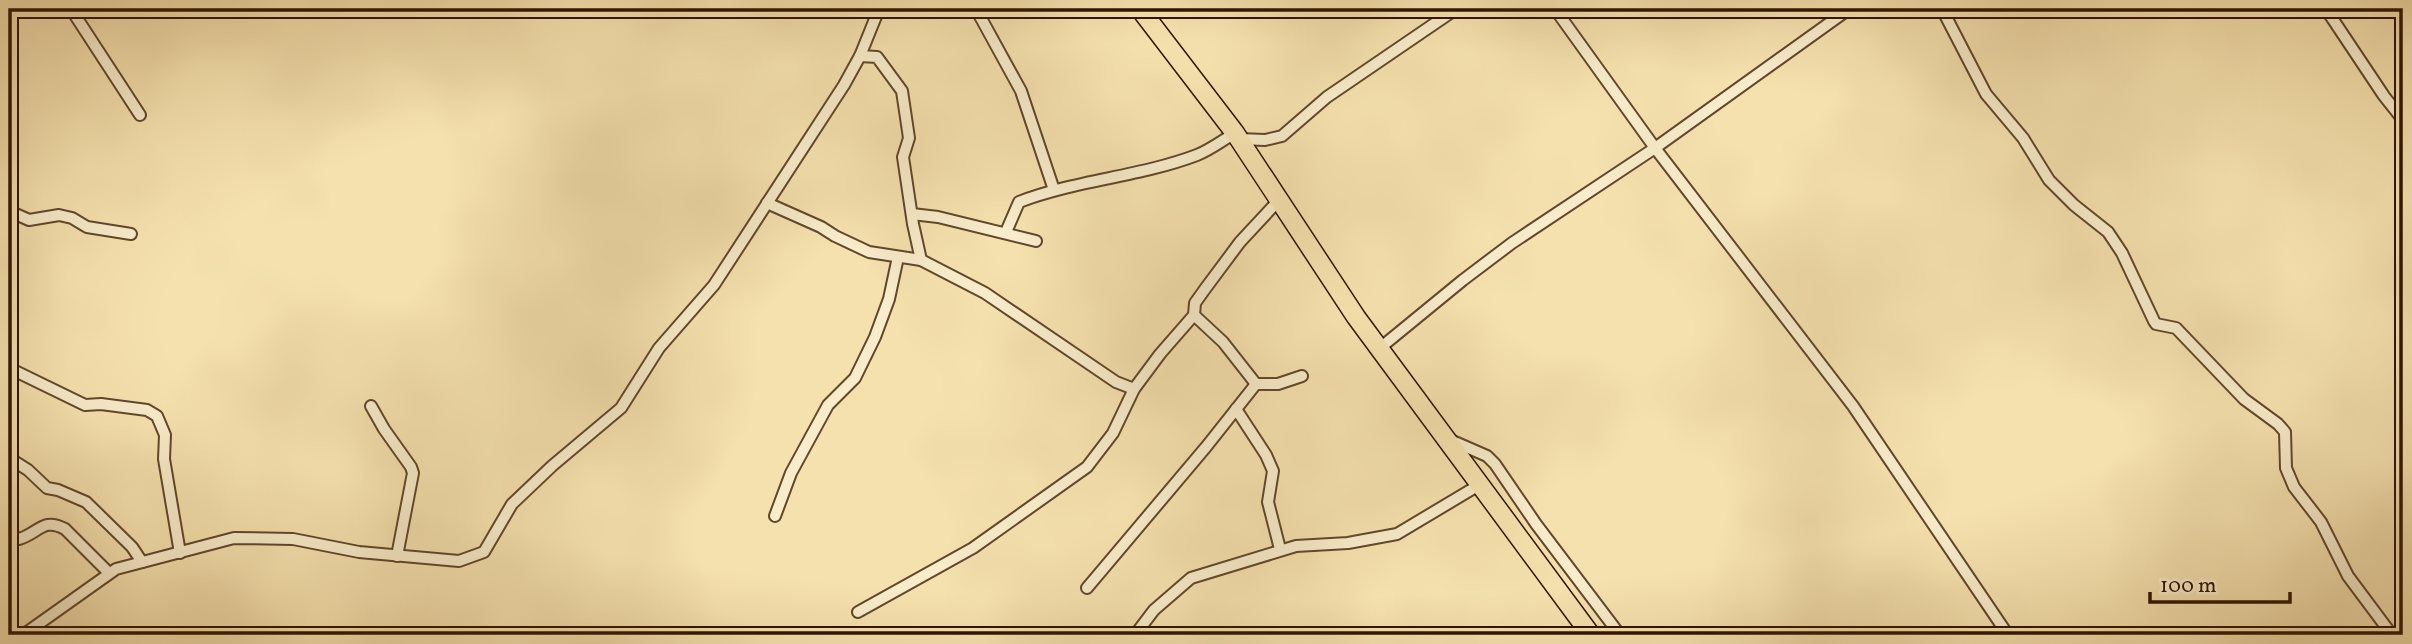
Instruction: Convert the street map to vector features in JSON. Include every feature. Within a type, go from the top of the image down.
[{"type":"main road","points":[[1140,9],[1237,136],[1356,317],[1591,635]]},
{"type":"street","points":[[71,9],[140,115]]},
{"type":"street","points":[[23,635],[116,569],[234,538],[293,539],[359,552],[459,561],[484,552],[512,504],[621,408],[659,348],[715,285],[837,96],[860,56],[879,9]]},
{"type":"street","points":[[976,9],[1021,91],[1054,190]]},
{"type":"street","points":[[1006,232],[1019,202],[1054,190],[1159,168],[1200,154],[1237,136],[1265,140],[1282,136],[1327,97],[1456,9]]},
{"type":"street","points":[[1555,9],[1655,148],[1853,406],[2008,635]]},
{"type":"street","points":[[1380,348],[1512,243],[1655,148],[1849,9]]},
{"type":"street","points":[[1942,9],[1986,94],[2023,138],[2049,180],[2074,205],[2108,232],[2156,324],[2176,328],[2244,399],[2285,432],[2286,468],[2294,487],[2321,522],[2348,576],[2392,635]]},
{"type":"street","points":[[2326,9],[2403,120]]},
{"type":"street","points":[[860,56],[877,57],[902,91],[909,138],[903,157],[921,260]]},
{"type":"street","points":[[858,612],[973,548],[1087,467],[1113,433],[1134,389],[1194,315],[1195,303],[1205,289],[1240,242],[1280,199]]},
{"type":"street","points":[[767,203],[869,252],[921,260],[985,293],[1116,382],[1134,389]]},
{"type":"street","points":[[9,211],[29,220],[59,215],[72,218],[87,227],[131,234]]},
{"type":"street","points":[[912,214],[938,217],[1036,241]]},
{"type":"street","points":[[775,516],[791,473],[828,405],[855,378],[870,347],[889,299],[898,257]]},
{"type":"street","points":[[1194,315],[1223,342],[1256,384]]},
{"type":"street","points":[[9,368],[85,405],[101,404],[147,410],[157,416],[165,435],[164,459],[180,553]]},
{"type":"street","points":[[1256,384],[1278,384],[1302,376]]},
{"type":"street","points":[[1087,588],[1256,384]]},
{"type":"street","points":[[371,405],[413,473],[397,556]]},
{"type":"street","points":[[1237,410],[1266,455],[1273,471],[1268,502],[1280,549]]},
{"type":"street","points":[[1444,437],[1478,451],[1495,464],[1536,524],[1620,635]]},
{"type":"street","points":[[9,458],[28,470],[47,488],[86,502],[132,547],[142,562]]},
{"type":"street","points":[[1135,635],[1154,610],[1191,578],[1280,549],[1348,543],[1397,534],[1479,485]]},
{"type":"street","points":[[9,533],[19,538],[29,536],[48,524],[56,524],[65,529],[109,573]]}]
